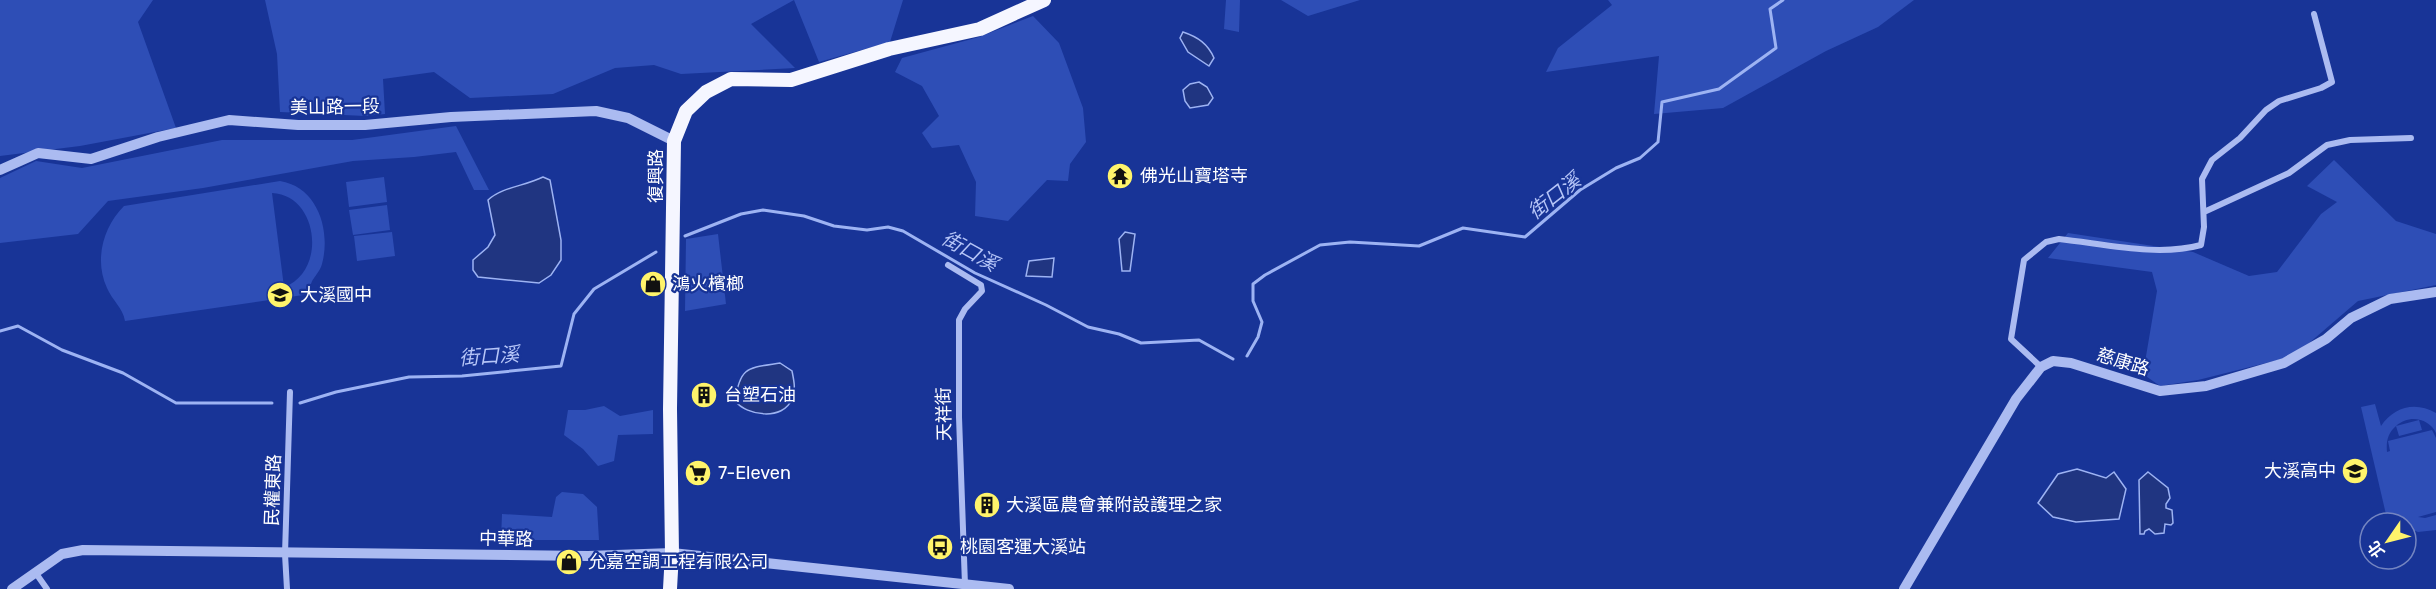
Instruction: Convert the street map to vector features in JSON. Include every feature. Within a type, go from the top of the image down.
[{"type":"main road","name":"復興路","points":[[670,589],[672,553],[669,438],[674,141],[686,111],[706,92],[731,80],[791,80],[889,49],[980,29],[1044,0]]},
{"type":"street","points":[[1904,589],[2016,399],[2041,367],[2011,339],[2024,260],[2046,242],[2059,238],[2156,250],[2202,245],[2204,212],[2202,179],[2212,160],[2240,138],[2266,110],[2279,101],[2321,88],[2332,82],[2314,14]]},
{"type":"street","name":"美山路一段","points":[[0,170],[38,153],[91,159],[158,137],[229,120],[298,126],[365,125],[451,117],[596,111],[628,118],[674,141]]},
{"type":"street","points":[[2204,212],[2289,173],[2327,145],[2350,140],[2411,138]]},
{"type":"street","name":"天祥街","points":[[948,265],[981,285],[982,291],[965,309],[959,320],[959,417],[965,586]]},
{"type":"street","name":"慈康路","points":[[2041,367],[2053,361],[2071,363],[2160,391],[2206,386],[2284,363],[2326,339],[2351,318],[2390,299],[2436,292]]},
{"type":"street","name":"民權東路","points":[[287,589],[285,554],[290,392]]},
{"type":"street","name":"中華路","points":[[12,589],[62,554],[83,550],[588,556],[672,553],[1009,589]]},
{"type":"street","points":[[35,572],[46,589]]},
{"type":"shaded area","points":[[0,0],[153,0],[138,22],[176,128],[80,146],[0,156]]},
{"type":"shaded area","points":[[265,0],[794,0],[751,24],[795,68],[681,74],[654,65],[615,68],[553,94],[470,98],[434,72],[383,79],[385,114],[365,116],[280,112],[277,54]]},
{"type":"shaded area","points":[[794,0],[903,0],[890,42],[819,62]]},
{"type":"shaded area","points":[[1226,0],[1240,0],[1239,32],[1224,29]]},
{"type":"shaded area","points":[[1281,0],[1360,0],[1308,16]]},
{"type":"shaded area","points":[[1608,0],[1914,0],[1878,27],[1826,51],[1723,108],[1654,114],[1659,56],[1546,72],[1558,48],[1612,5]]},
{"type":"shaded area","points":[[1033,16],[1059,43],[1083,108],[1086,142],[1070,164],[1068,181],[1047,180],[1008,221],[975,216],[976,182],[959,145],[932,148],[922,133],[939,116],[922,86],[895,72],[902,58],[979,37]]},
{"type":"shaded area","points":[[1183,32],[1206,45],[1214,58],[1209,66],[1188,52],[1180,38]]},
{"type":"shaded area","points":[[1199,82],[1207,87],[1213,98],[1208,105],[1190,108],[1185,101],[1183,90],[1190,84]]},
{"type":"shaded area","points":[[456,126],[489,190],[474,190],[456,152],[353,161],[203,188],[108,201],[78,234],[0,243],[0,178],[36,161],[82,168],[222,140],[352,140]]},
{"type":"shaded area","points":[[2334,160],[2396,221],[2436,234],[2436,285],[2358,301],[2294,356],[2198,380],[2160,386],[2143,374],[2157,291],[2152,272],[2048,258],[2068,233],[2193,252],[2249,276],[2277,272],[2321,214],[2337,202],[2307,186]]},
{"type":"shaded area","points":[[384,177],[387,202],[349,207],[346,182]]},
{"type":"shaded area","points":[[543,177],[550,180],[561,240],[561,260],[551,275],[539,283],[478,277],[473,270],[473,260],[488,247],[495,235],[488,200],[507,189]]},
{"type":"shaded area","points":[[280,181],[304,192],[319,212],[325,238],[322,264],[312,281],[310,294],[125,321],[107,288],[101,266],[106,234],[124,206]],"holes":[[[272,193],[288,197],[300,206],[308,220],[312,235],[307,266],[298,279],[284,287]]]},
{"type":"shaded area","points":[[387,205],[390,230],[353,235],[349,210]]},
{"type":"shaded area","points":[[392,232],[395,256],[357,261],[354,236]]},
{"type":"shaded area","points":[[1125,232],[1135,234],[1130,271],[1122,271],[1119,239]]},
{"type":"shaded area","points":[[718,234],[726,304],[685,311],[686,239]]},
{"type":"shaded area","points":[[1054,258],[1052,277],[1026,276],[1029,261]]},
{"type":"shaded area","points":[[780,363],[792,371],[793,395],[787,406],[781,411],[765,414],[748,410],[735,401],[740,381],[747,371]]},
{"type":"shaded area","points":[[2375,404],[2381,426],[2392,414],[2406,408],[2420,407],[2436,413],[2436,433],[2429,424],[2418,419],[2401,422],[2391,431],[2388,438],[2387,452],[2390,451],[2388,441],[2432,430],[2436,438],[2436,512],[2418,517],[2418,511],[2385,511],[2361,407]]},
{"type":"shaded area","points":[[604,406],[620,416],[653,410],[653,434],[618,435],[614,461],[598,466],[583,449],[564,435],[568,410],[585,410]]},
{"type":"shaded area","points":[[2419,420],[2422,430],[2399,436],[2396,426]]},
{"type":"shaded area","points":[[2077,469],[2106,478],[2114,472],[2126,489],[2119,519],[2076,522],[2053,517],[2038,503],[2058,474]]},
{"type":"shaded area","points":[[2148,472],[2168,488],[2170,498],[2166,508],[2172,510],[2173,523],[2165,524],[2164,533],[2155,534],[2149,529],[2144,534],[2140,534],[2139,480]]},
{"type":"shaded area","points":[[562,492],[583,494],[597,507],[599,540],[501,540],[502,514],[552,517],[556,497]]},
{"type":"shaded area","points":[[2436,515],[2436,530],[2418,532],[2418,517]]},
{"type":"waterway","name":"街口溪","points":[[1247,356],[1258,337],[1262,322],[1253,301],[1253,284],[1265,275],[1320,245],[1350,242],[1419,246],[1463,228],[1525,237],[1580,190],[1616,168],[1640,158],[1658,142],[1662,102],[1719,89],[1776,48],[1770,9],[1783,0]]},
{"type":"waterway","name":"街口溪","points":[[685,236],[741,214],[763,210],[804,216],[834,226],[867,230],[888,227],[903,231],[975,273],[1088,327],[1119,334],[1141,343],[1199,340],[1233,359]]},
{"type":"waterway","name":"街口溪","points":[[300,403],[336,392],[409,377],[462,376],[561,366],[574,314],[594,289],[656,252]]},
{"type":"waterway","name":"街口溪","points":[[0,331],[18,326],[62,350],[123,373],[176,403],[272,403]]},
{"type":"place","name":"佛光山寶塔寺","points":[[1120,176]]},
{"type":"place","name":"鴻火檳榔","points":[[653,284]]},
{"type":"place","name":"大溪國中","points":[[280,295]]},
{"type":"place","name":"台塑石油","points":[[704,395]]},
{"type":"place","name":"大溪高中","points":[[2355,471]]},
{"type":"place","name":"7-Eleven","points":[[698,473]]},
{"type":"place","name":"大溪區農會兼附設護理之家","points":[[987,505]]},
{"type":"place","name":"桃園客運大溪站","points":[[940,547]]},
{"type":"place","name":"允嘉空調工程有限公司","points":[[569,562]]}]
